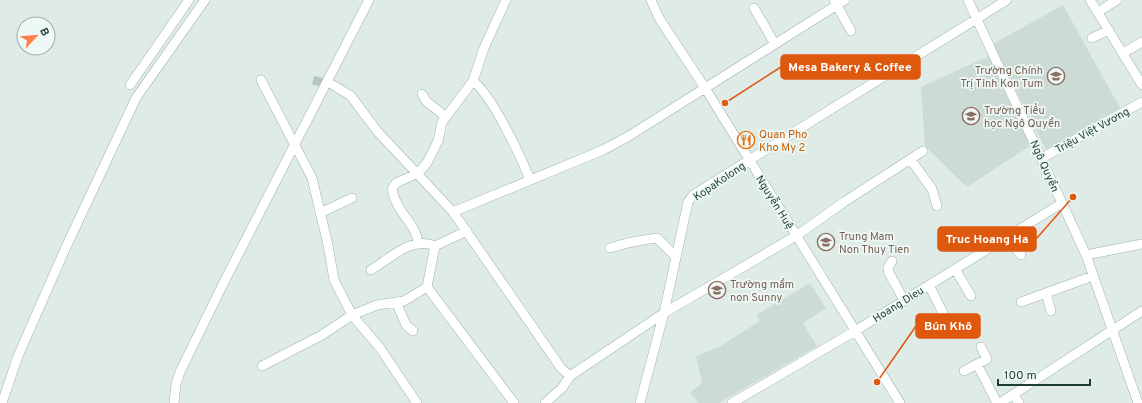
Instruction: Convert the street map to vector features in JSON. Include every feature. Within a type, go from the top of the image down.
[{"type":"street","points":[[130,85],[189,0]]},
{"type":"street","points":[[2,403],[18,356],[50,283],[136,98],[205,0]]},
{"type":"street","points":[[174,403],[176,384],[180,372],[369,0]]},
{"type":"street","points":[[418,243],[418,237],[413,227],[396,203],[392,189],[396,183],[418,173],[427,163],[438,141],[442,122],[473,81],[484,48],[506,0]]},
{"type":"street","name":"Nguyễn Huệ","points":[[652,0],[659,18],[705,88],[900,403]]},
{"type":"street","points":[[454,212],[603,150],[775,44],[835,3],[846,0]]},
{"type":"street","name":"Ngô Quyền","points":[[968,0],[1086,255],[1113,330],[1138,389],[1138,403]]},
{"type":"street","name":"KopaKolong","points":[[640,403],[664,313],[688,202],[693,195],[1007,0]]},
{"type":"street","points":[[1090,0],[1142,85]]},
{"type":"street","points":[[1098,12],[1117,0]]},
{"type":"street","points":[[835,3],[851,31]]},
{"type":"street","points":[[754,8],[775,44]]},
{"type":"street","points":[[1092,38],[1109,30]]},
{"type":"street","points":[[1123,53],[1142,42]]},
{"type":"street","points":[[262,80],[278,115],[312,178],[328,245],[334,280],[352,315],[380,348],[417,403]]},
{"type":"street","points":[[473,81],[480,87],[506,131],[523,162],[530,180]]},
{"type":"street","points":[[333,86],[351,96],[377,130],[454,212],[560,368],[570,376]]},
{"type":"street","points":[[422,94],[426,101],[446,117]]},
{"type":"street","name":"Triệu Việt Vương","points":[[1042,158],[1142,102]]},
{"type":"street","points":[[546,403],[562,388],[570,376],[664,313],[796,236],[844,202],[923,151]]},
{"type":"street","points":[[911,160],[932,189],[937,206]]},
{"type":"street","points":[[320,213],[352,198]]},
{"type":"street","name":"Hoang Dieu","points":[[732,403],[855,331],[1062,203]]},
{"type":"street","points":[[371,270],[405,248],[418,243],[428,243],[435,246],[467,231]]},
{"type":"street","points":[[1006,237],[1020,255]]},
{"type":"street","points":[[610,248],[626,243],[657,238],[676,257]]},
{"type":"street","points":[[1086,255],[1142,244]]},
{"type":"street","points":[[262,366],[322,334],[352,315],[377,305],[404,301],[427,287],[435,246]]},
{"type":"street","points":[[892,261],[888,268],[889,273],[904,300]]},
{"type":"street","points":[[955,269],[971,296]]},
{"type":"street","points":[[1021,302],[1093,276]]},
{"type":"street","points":[[929,285],[943,313]]},
{"type":"street","points":[[427,287],[514,403]]},
{"type":"street","points":[[1046,293],[1051,311]]},
{"type":"street","points":[[396,302],[406,325],[413,331]]},
{"type":"street","points":[[978,364],[999,403],[1142,311]]},
{"type":"street","points":[[964,371],[987,359],[982,347]]},
{"type":"street","points":[[1013,394],[1019,403]]},
{"type":"shaded area","name":"Trường Chính Trị Tỉnh Kon Tum","points":[[1063,5],[1120,108],[1046,150],[993,44]]},
{"type":"shaded area","name":"Trường Tiểu học Ngô Quyền","points":[[991,55],[1033,144],[967,187],[925,146],[921,87]]},
{"type":"shaded area","points":[[810,283],[826,308],[803,323],[817,346],[719,403],[699,403],[690,393],[702,383],[696,356],[721,346],[760,321],[756,315]]},
{"type":"tunnel","points":[[313,80],[333,85]]},
{"type":"place","name":"Trường Chính Trị Tỉnh Kon Tum","points":[[1056,76]]},
{"type":"place","name":"Mesa Bakery & Coffee","points":[[725,103]]},
{"type":"place","name":"Trường Tiểu học Ngô Quyền","points":[[971,116]]},
{"type":"place","name":"Quan Pho Kho My 2","points":[[746,140]]},
{"type":"place","name":"Truc Hoang Ha","points":[[1073,197]]},
{"type":"place","name":"Trung Mam Non Thuy Tien","points":[[826,242]]},
{"type":"place","name":"Trường mầm non Sunny","points":[[717,290]]},
{"type":"place","name":"Bún Khô","points":[[877,382]]}]
